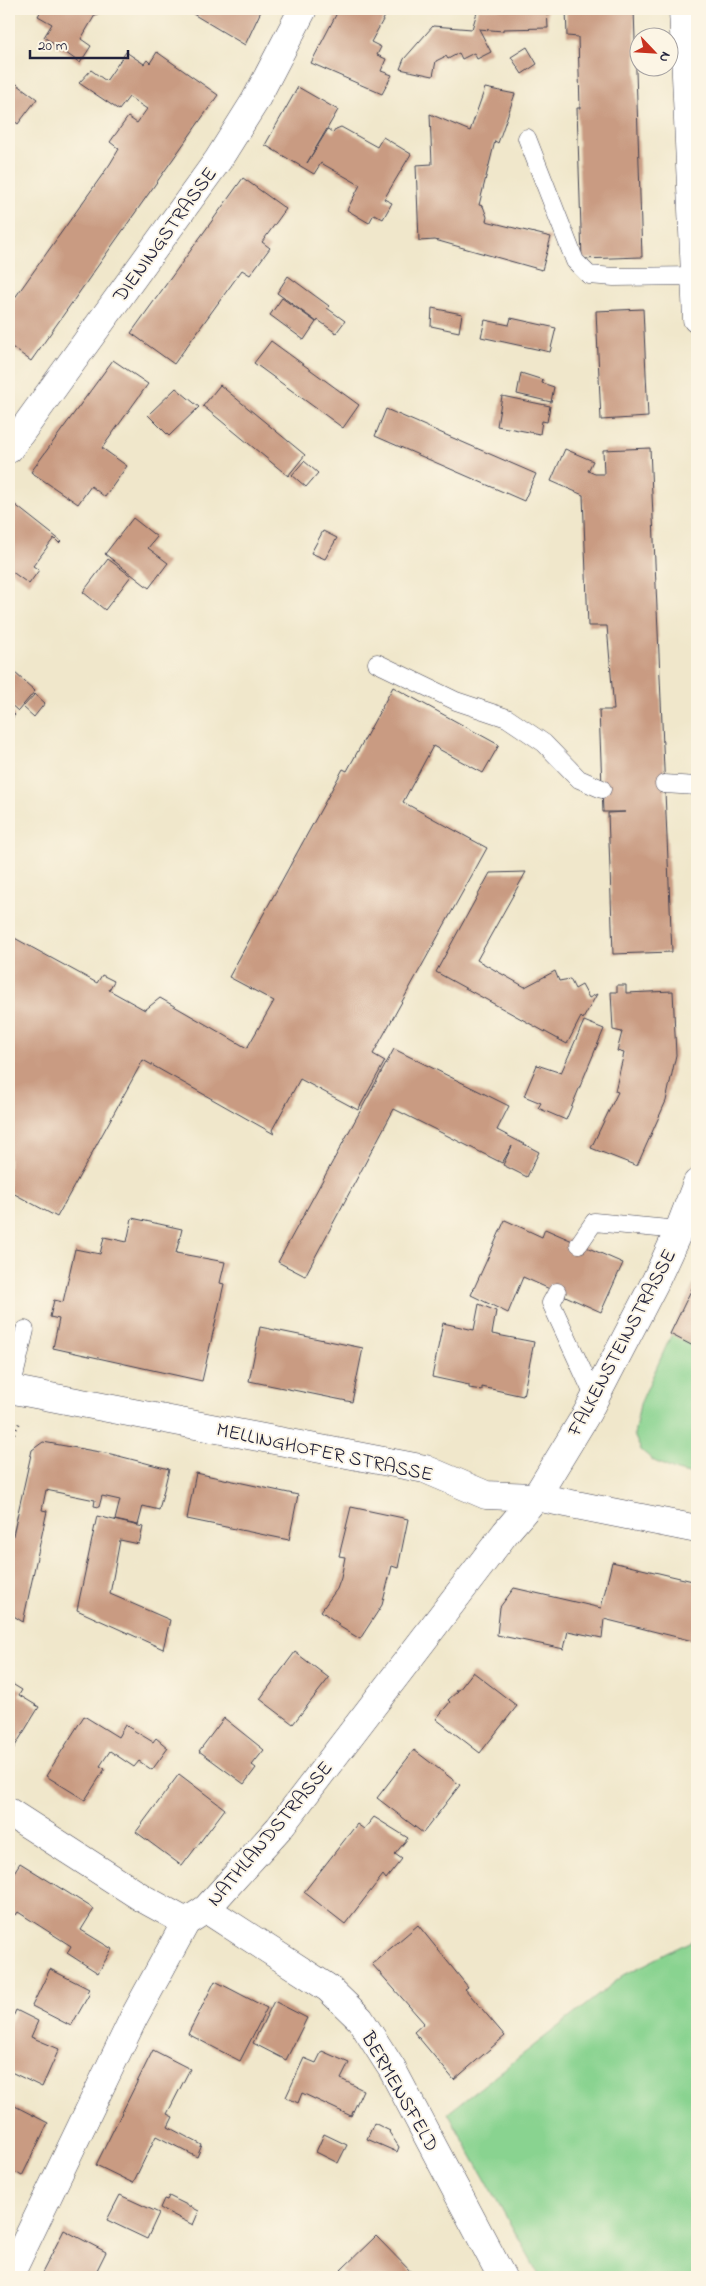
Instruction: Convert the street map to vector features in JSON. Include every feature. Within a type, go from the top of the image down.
[{"type":"street","name":"DIENINGSTRASSE","points":[[9,449],[218,160],[255,101],[303,9]]},
{"type":"street","points":[[683,9],[697,319]]},
{"type":"street","name":"FALKENSTEINSTRASSE","points":[[536,1497],[595,1398],[633,1327],[679,1230],[697,1183]]},
{"type":"street","name":"MELLINGHOFER STRASSE","points":[[10,1389],[81,1405],[191,1423],[425,1470],[486,1495],[536,1497],[697,1529]]},
{"type":"street","name":"NATHLANDSTRASSE","points":[[9,2277],[134,2017],[196,1915],[293,1811],[506,1532],[536,1497]]},
{"type":"street","name":"BERMENSFELD","points":[[9,1812],[144,1899],[196,1915],[328,1988],[360,2019],[392,2069],[502,2277]]},
{"type":"lane","points":[[527,138],[575,261],[589,275],[614,277],[696,276]]},
{"type":"lane","points":[[377,663],[456,701],[507,718],[544,743],[579,779],[602,788]]},
{"type":"lane","points":[[664,784],[697,786]]},
{"type":"lane","points":[[579,1244],[594,1222],[679,1230]]},
{"type":"lane","points":[[557,1292],[551,1303],[595,1398]]},
{"type":"lane","points":[[10,1389],[25,1330]]},
{"type":"green space","points":[[697,1278],[697,1476],[677,1471],[654,1461],[641,1450],[634,1435],[640,1404]]},
{"type":"green space","points":[[697,1938],[697,2277],[540,2277],[448,2113],[624,1975]]},
{"type":"building","points":[[42,9],[108,9],[95,15],[81,39],[91,46],[80,63],[44,37],[52,24],[38,16]]},
{"type":"building","points":[[195,9],[262,9],[245,45],[193,14]]},
{"type":"building","points":[[339,9],[389,9],[371,42],[381,47],[377,55],[386,59],[381,71],[392,75],[382,94],[311,63]]},
{"type":"building","points":[[478,9],[547,9],[548,28],[503,29],[503,31],[479,29],[491,52],[477,59],[474,53],[462,59],[459,53],[448,59],[446,56],[436,61],[433,76],[400,69],[404,59],[433,26],[472,29]]},
{"type":"building","points":[[566,9],[634,9],[635,28],[628,28],[628,78],[636,78],[642,257],[582,259],[577,108],[580,108],[578,37],[567,36]]},
{"type":"building","points":[[527,47],[537,64],[522,74],[511,57]]},
{"type":"building","points":[[126,52],[144,64],[147,60],[150,63],[157,52],[218,95],[31,361],[9,345],[9,306],[110,164],[119,149],[110,142],[128,117],[137,123],[147,109],[129,97],[119,110],[79,83],[91,70],[106,81]]},
{"type":"building","points":[[14,82],[37,99],[18,124],[9,117],[9,89]]},
{"type":"building","points":[[298,87],[338,110],[307,163],[328,129],[333,133],[341,127],[377,147],[383,137],[411,154],[384,199],[392,203],[383,219],[374,214],[369,223],[347,210],[360,185],[321,163],[314,174],[265,145]]},
{"type":"building","points":[[485,88],[515,94],[498,143],[495,141],[479,205],[483,206],[487,217],[486,221],[551,237],[542,270],[435,240],[419,241],[416,165],[432,164],[430,114],[470,131]]},
{"type":"building","points":[[243,178],[286,209],[262,242],[270,248],[250,275],[242,270],[174,364],[131,333]]},
{"type":"building","points":[[288,276],[329,306],[327,308],[345,321],[336,333],[318,320],[317,322],[277,293]]},
{"type":"building","points":[[282,298],[316,322],[304,340],[270,315]]},
{"type":"building","points":[[432,308],[462,314],[459,332],[431,326]]},
{"type":"building","points":[[643,309],[648,417],[601,420],[596,311]]},
{"type":"building","points":[[511,318],[556,328],[550,352],[481,337],[485,320],[509,325]]},
{"type":"building","points":[[271,341],[359,405],[343,428],[254,363]]},
{"type":"building","points":[[113,360],[148,384],[102,448],[127,466],[105,497],[91,486],[78,504],[31,472]]},
{"type":"building","points":[[521,373],[543,380],[542,383],[554,387],[551,402],[517,394]]},
{"type":"building","points":[[220,385],[305,455],[288,476],[203,406]]},
{"type":"building","points":[[176,388],[199,407],[169,436],[148,415]]},
{"type":"building","points":[[502,396],[550,406],[547,422],[542,421],[540,434],[497,426]]},
{"type":"building","points":[[386,409],[536,474],[524,501],[375,436]]},
{"type":"building","points":[[650,448],[672,952],[613,954],[608,813],[625,812],[603,812],[599,710],[614,710],[607,626],[588,626],[583,495],[551,481],[565,449],[593,461],[588,471],[595,474],[604,474],[603,450]]},
{"type":"building","points":[[304,461],[318,473],[306,487],[292,475]]},
{"type":"building","points":[[9,500],[61,541],[59,543],[54,538],[33,566],[39,570],[29,584],[11,571],[9,574]]},
{"type":"building","points":[[133,518],[157,537],[148,548],[168,563],[149,588],[105,554]]},
{"type":"building","points":[[323,531],[337,538],[325,559],[311,553]]},
{"type":"building","points":[[108,559],[131,576],[105,610],[83,592]]},
{"type":"building","points":[[14,672],[35,691],[18,711],[9,703],[9,677]]},
{"type":"building","points":[[393,687],[499,745],[483,773],[433,746],[403,802],[487,848],[373,1054],[385,1061],[358,1110],[300,1079],[272,1130],[274,1134],[143,1060],[57,1217],[9,1191],[9,935],[97,983],[102,975],[114,981],[109,990],[145,1010],[160,998],[247,1048],[274,1001],[229,977],[343,769],[347,771]]},
{"type":"building","points":[[35,694],[45,703],[34,717],[23,707]]},
{"type":"building","points":[[9,710],[15,715],[9,722]]},
{"type":"building","points":[[526,872],[477,960],[525,987],[555,971],[559,981],[570,979],[575,989],[582,985],[589,998],[597,994],[583,1019],[581,1017],[567,1044],[436,972],[490,873]]},
{"type":"building","points":[[617,985],[626,985],[626,993],[673,991],[676,1055],[666,1101],[637,1166],[591,1148],[618,1092],[615,1091],[624,1053],[617,1051],[622,1032],[613,1030],[611,992],[617,992]]},
{"type":"building","points":[[584,1021],[604,1029],[566,1120],[538,1108],[541,1103],[524,1096],[537,1065],[561,1073]]},
{"type":"building","points":[[394,1049],[509,1106],[497,1130],[539,1152],[527,1177],[503,1165],[512,1146],[502,1163],[394,1109],[305,1276],[278,1262]]},
{"type":"building","points":[[132,1218],[182,1229],[176,1253],[225,1262],[220,1283],[224,1284],[202,1381],[53,1348],[59,1319],[50,1317],[54,1300],[63,1302],[75,1249],[100,1254],[104,1237],[127,1242]]},
{"type":"building","points":[[505,1220],[542,1237],[545,1229],[623,1263],[601,1312],[523,1277],[508,1313],[471,1295]]},
{"type":"building","points":[[697,1278],[697,1348],[670,1334]]},
{"type":"building","points":[[479,1304],[496,1311],[492,1334],[534,1342],[523,1396],[482,1387],[482,1390],[469,1388],[469,1385],[432,1377],[443,1323],[474,1330]]},
{"type":"building","points":[[260,1327],[363,1348],[352,1402],[249,1381]]},
{"type":"building","points":[[43,1442],[111,1454],[169,1469],[159,1510],[143,1506],[138,1525],[115,1520],[120,1500],[102,1496],[99,1507],[94,1506],[95,1500],[46,1490],[42,1510],[47,1511],[23,1622],[9,1613],[9,1553],[32,1450]]},
{"type":"building","points":[[196,1473],[298,1495],[289,1540],[187,1519]]},
{"type":"building","points":[[351,1507],[408,1519],[398,1568],[392,1566],[382,1605],[360,1639],[337,1625],[339,1624],[321,1611],[337,1589],[341,1578],[345,1557],[339,1556]]},
{"type":"building","points":[[97,1516],[143,1527],[139,1544],[120,1540],[110,1594],[170,1620],[163,1649],[77,1610]]},
{"type":"building","points":[[612,1562],[697,1582],[697,1642],[604,1619],[602,1638],[568,1631],[564,1649],[497,1635],[500,1607],[514,1588],[601,1608]]},
{"type":"building","points":[[295,1652],[329,1678],[293,1724],[260,1699]]},
{"type":"building","points":[[473,1672],[517,1706],[480,1753],[436,1719],[450,1702],[448,1700],[458,1691],[456,1690],[459,1690]]},
{"type":"building","points":[[9,1682],[22,1690],[19,1695],[39,1707],[9,1756]]},
{"type":"building","points":[[84,1716],[118,1737],[125,1725],[153,1742],[156,1738],[168,1748],[152,1770],[139,1761],[134,1767],[110,1751],[100,1766],[105,1769],[85,1800],[46,1776]]},
{"type":"building","points":[[224,1718],[264,1750],[252,1765],[256,1768],[244,1784],[199,1751]]},
{"type":"building","points":[[414,1750],[460,1785],[423,1833],[377,1798]]},
{"type":"building","points":[[179,1774],[225,1809],[182,1866],[136,1832]]},
{"type":"building","points":[[374,1817],[408,1838],[395,1854],[402,1859],[386,1879],[383,1875],[345,1924],[304,1892],[357,1824],[364,1829]]},
{"type":"building","points":[[9,1859],[14,1862],[9,1871]]},
{"type":"building","points":[[20,1863],[94,1909],[81,1930],[112,1949],[98,1973],[67,1953],[71,1946],[18,1912],[16,1915],[9,1910],[9,1880]]},
{"type":"building","points":[[418,1925],[468,1987],[465,1989],[505,2036],[454,2080],[414,2032],[424,2023],[372,1964]]},
{"type":"building","points":[[50,1969],[89,1989],[87,1992],[90,1993],[71,2026],[32,2006]]},
{"type":"building","points":[[215,1981],[267,2008],[240,2061],[188,2034]]},
{"type":"building","points":[[274,2001],[307,2018],[286,2060],[253,2043]]},
{"type":"building","points":[[16,2010],[38,2021],[31,2037],[59,2049],[42,2087],[9,2071],[9,2026]]},
{"type":"building","points":[[153,2050],[190,2069],[167,2114],[173,2117],[168,2127],[202,2145],[197,2157],[156,2136],[133,2183],[96,2165]]},
{"type":"building","points":[[322,2051],[349,2063],[341,2079],[363,2090],[351,2116],[302,2093],[298,2103],[286,2097],[304,2058],[316,2063]]},
{"type":"building","points":[[9,2103],[48,2123],[22,2176],[9,2169]]},
{"type":"building","points":[[374,2123],[390,2131],[399,2147],[397,2152],[367,2139]]},
{"type":"building","points":[[324,2134],[347,2145],[338,2163],[316,2152]]},
{"type":"building","points":[[120,2195],[159,2213],[147,2239],[107,2220]]},
{"type":"building","points":[[169,2196],[199,2211],[193,2225],[160,2208],[164,2199],[167,2200]]},
{"type":"building","points":[[64,2230],[106,2252],[95,2274],[100,2277],[40,2277]]},
{"type":"building","points":[[376,2236],[416,2277],[348,2277],[341,2270]]}]
